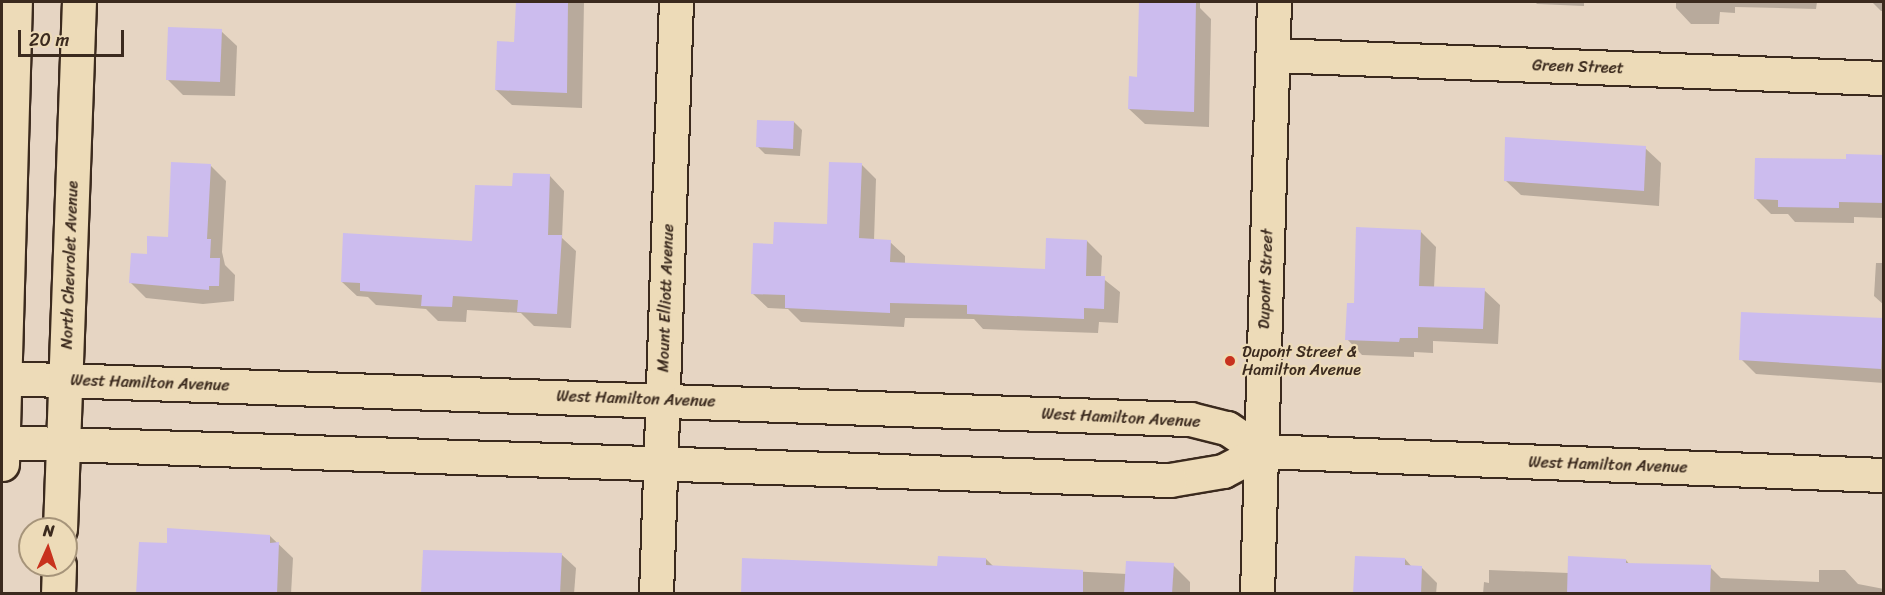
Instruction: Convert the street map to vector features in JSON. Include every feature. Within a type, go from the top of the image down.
[{"type":"street","points":[[2,464],[15,2]]},
{"type":"street","name":"North Chevrolet Avenue","points":[[61,517],[79,2]]},
{"type":"street","name":"Mount Elliott Avenue","points":[[656,594],[676,2]]},
{"type":"street","name":"Dupont Street","points":[[1257,594],[1274,2]]},
{"type":"street","name":"Green Street","points":[[1273,55],[1884,78]]},
{"type":"street","name":"West Hamilton Avenue","points":[[3,378],[1190,419],[1227,428],[1261,451]]},
{"type":"street","name":"West Hamilton Avenue","points":[[2,442],[1170,480],[1223,471],[1261,451],[1884,475]]},
{"type":"street","points":[[58,594],[59,577]]},
{"type":"building","points":[[516,2],[568,2],[567,93],[495,90],[497,41],[514,42]]},
{"type":"building","points":[[1139,2],[1196,2],[1194,112],[1128,109],[1129,76],[1137,77]]},
{"type":"building","points":[[168,27],[222,29],[220,82],[166,80]]},
{"type":"building","points":[[757,120],[794,121],[793,149],[756,147]]},
{"type":"building","points":[[1505,137],[1646,146],[1644,191],[1504,181]]},
{"type":"building","points":[[1846,154],[1884,155],[1884,203],[1839,202],[1839,208],[1778,207],[1778,200],[1754,199],[1755,158],[1846,159]]},
{"type":"building","points":[[171,162],[211,164],[207,239],[211,239],[210,258],[220,258],[219,286],[209,286],[209,290],[129,283],[131,253],[147,254],[147,236],[168,237]]},
{"type":"building","points":[[829,162],[862,163],[859,238],[891,240],[890,262],[1045,269],[1046,238],[1087,240],[1086,276],[1105,276],[1104,309],[1084,308],[1084,319],[967,314],[967,305],[890,303],[890,313],[785,308],[785,295],[751,294],[753,243],[773,244],[774,222],[827,224]]},
{"type":"building","points":[[513,173],[550,174],[548,235],[562,235],[557,314],[517,312],[518,300],[453,296],[452,307],[421,306],[422,295],[360,291],[360,283],[341,282],[343,233],[472,241],[475,185],[512,186]]},
{"type":"building","points":[[1356,227],[1421,230],[1419,286],[1485,288],[1483,329],[1418,327],[1418,338],[1400,338],[1399,342],[1345,340],[1347,303],[1354,303]]},
{"type":"building","points":[[1741,312],[1883,318],[1881,369],[1739,360]]},
{"type":"building","points":[[167,528],[270,535],[270,543],[279,542],[277,594],[136,594],[139,542],[167,543]]},
{"type":"building","points":[[423,550],[562,553],[560,594],[421,594]]},
{"type":"building","points":[[938,556],[986,558],[986,565],[1083,570],[1083,594],[741,594],[742,558],[937,566]]},
{"type":"building","points":[[1355,556],[1405,558],[1405,565],[1422,566],[1421,594],[1353,594]]},
{"type":"building","points":[[1568,556],[1626,559],[1626,563],[1711,565],[1710,594],[1567,594]]},
{"type":"building","points":[[1126,561],[1174,563],[1172,594],[1124,594]]},
{"type":"place","name":"Dupont Street & Hamilton Avenue","points":[[1230,361]]}]
